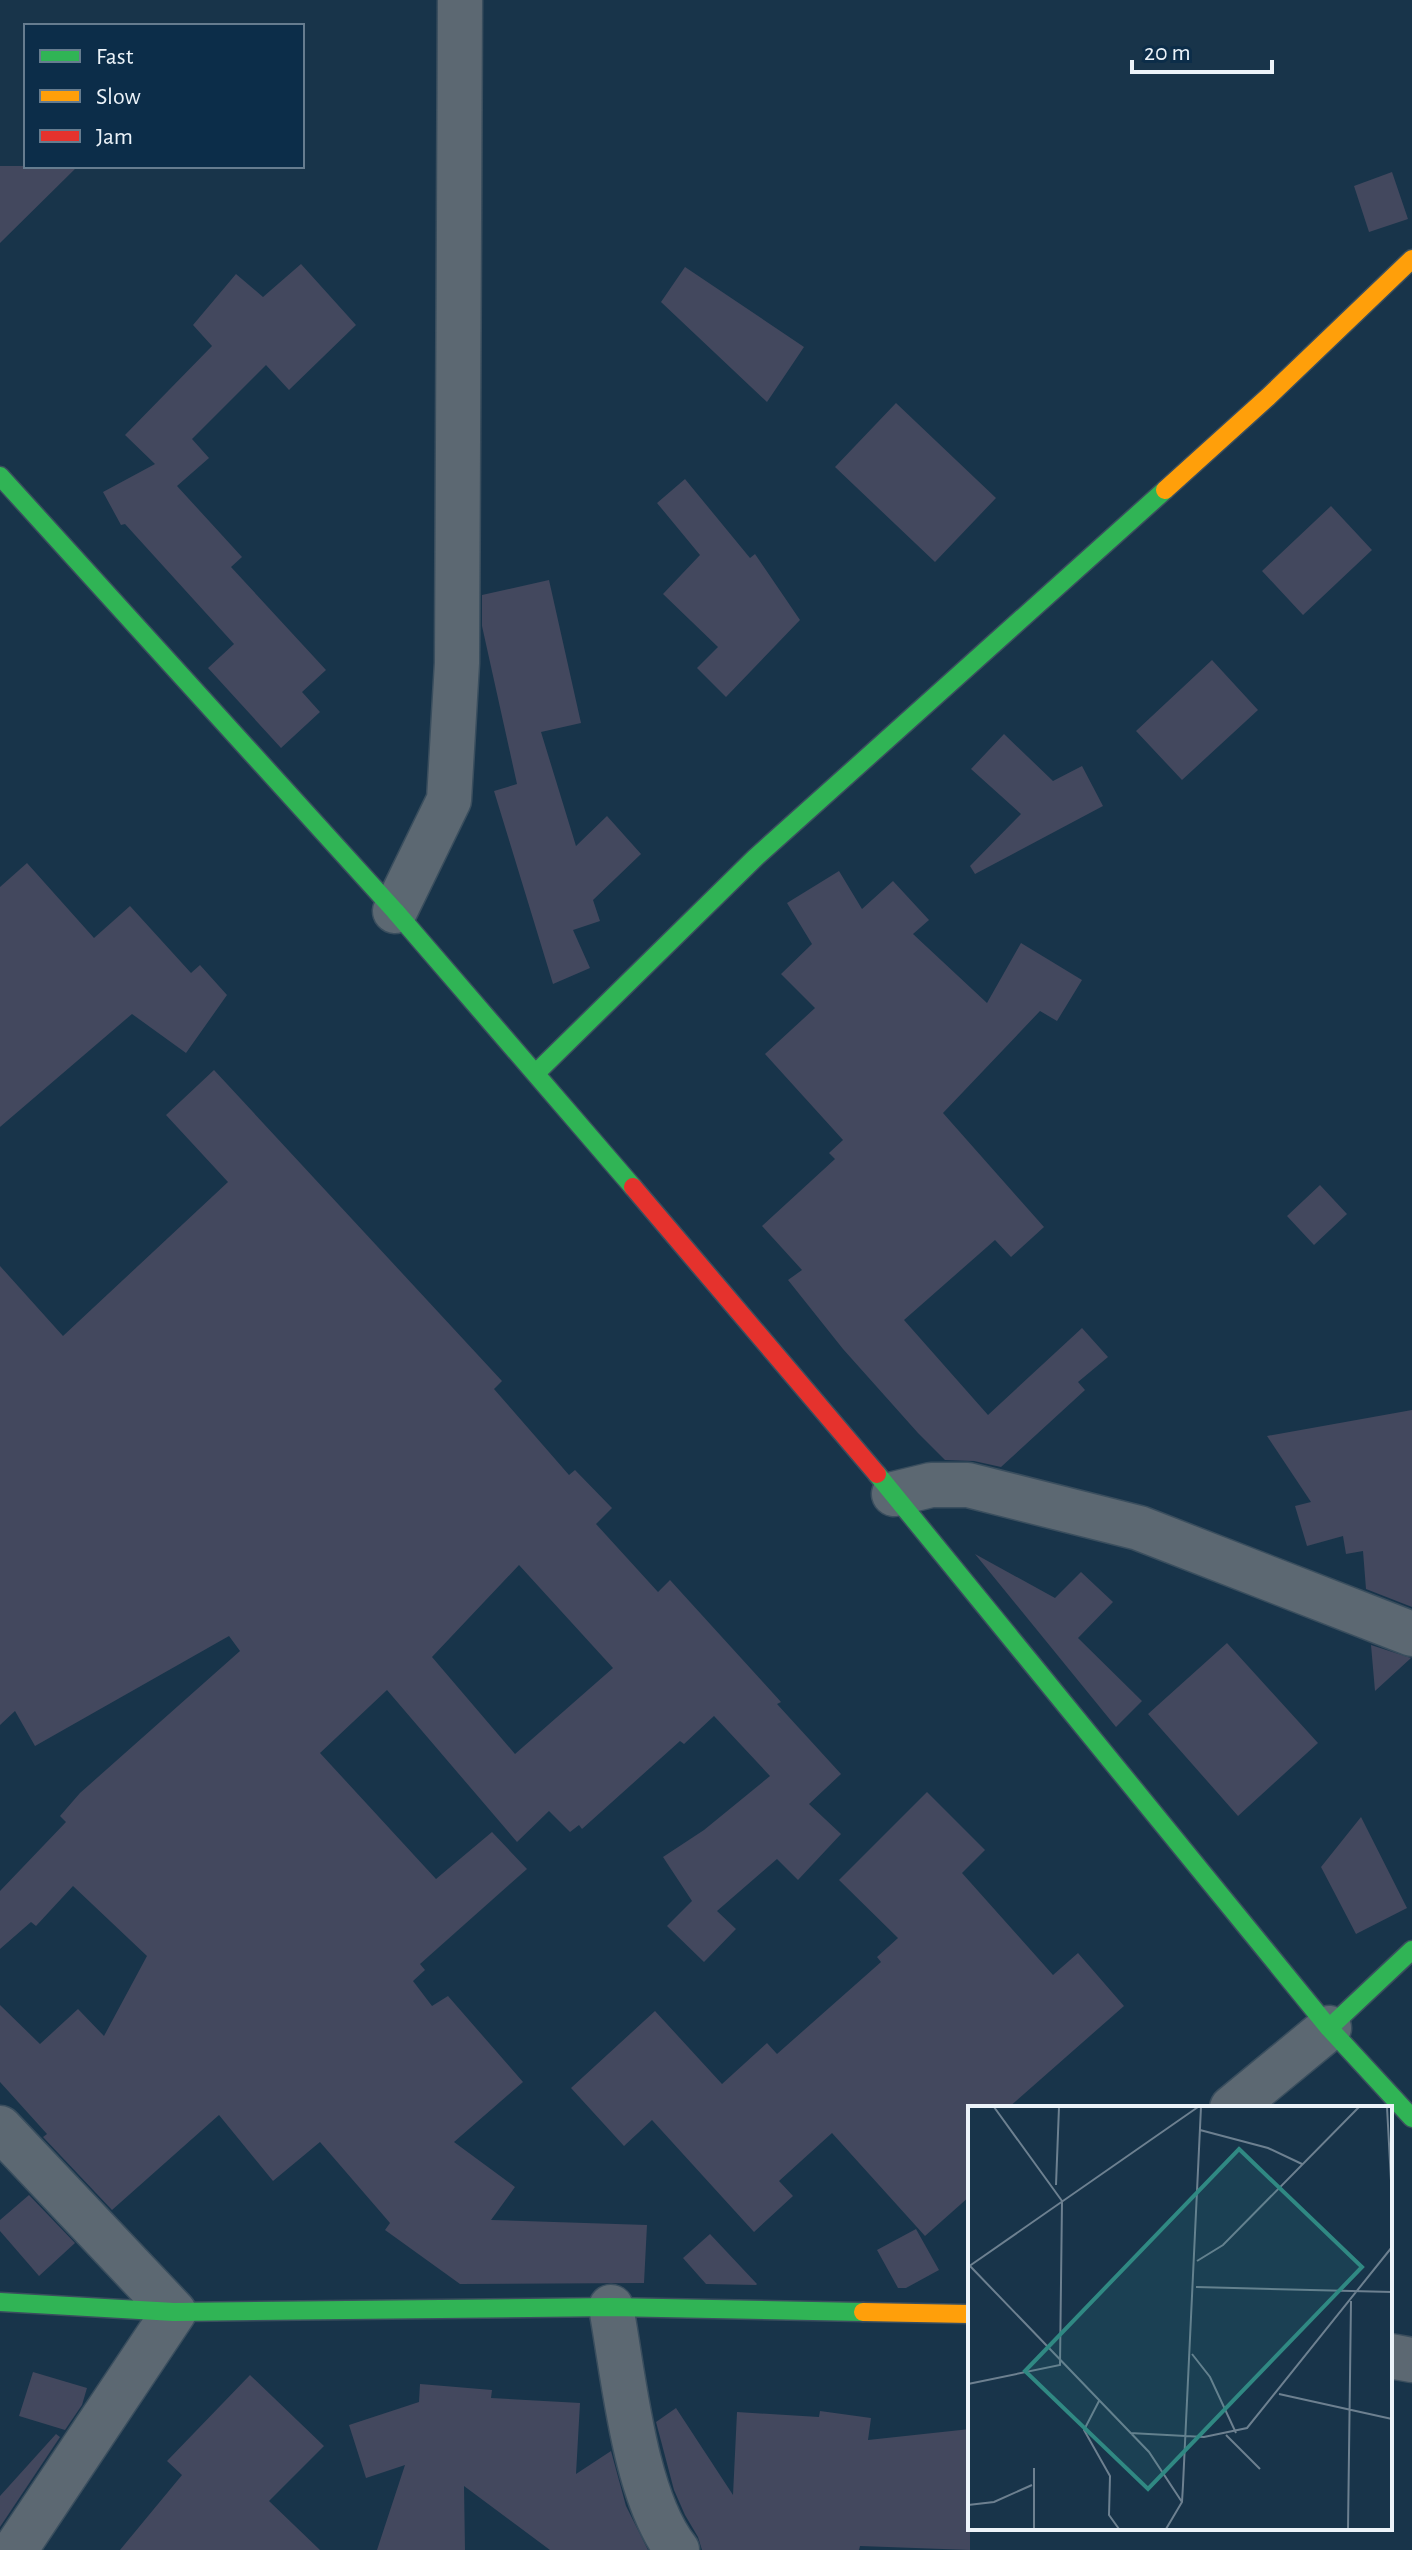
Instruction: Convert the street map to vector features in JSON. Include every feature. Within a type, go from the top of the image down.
[{"type":"main road","points":[[536,1073],[755,858],[1256,407],[1412,259]]},
{"type":"main road","points":[[0,476],[395,911],[536,1073],[894,1494],[1329,2028],[1412,2118]]},
{"type":"main road","points":[[1329,2028],[1412,1950]]},
{"type":"main road","points":[[0,2302],[174,2312],[611,2307],[968,2314]]},
{"type":"street","points":[[395,911],[449,800],[457,663],[460,0]]},
{"type":"street","points":[[894,1494],[931,1485],[968,1485],[1139,1528],[1412,1634]]},
{"type":"street","points":[[1234,2106],[1329,2028]]},
{"type":"street","points":[[0,2128],[174,2312],[15,2550]]},
{"type":"street","points":[[611,2307],[641,2472],[662,2530],[677,2550]]},
{"type":"street","points":[[1392,2356],[1412,2360]]},
{"type":"building","points":[[0,166],[76,168],[0,243]]},
{"type":"building","points":[[1392,172],[1408,219],[1369,232],[1354,186]]},
{"type":"building","points":[[301,264],[356,325],[289,390],[266,365],[192,439],[209,458],[177,486],[242,557],[231,567],[326,670],[302,692],[320,712],[281,748],[208,668],[234,644],[125,524],[121,525],[103,492],[155,464],[125,435],[212,346],[193,325],[236,274],[263,297]]},
{"type":"building","points":[[685,267],[804,347],[767,402],[661,302]]},
{"type":"building","points":[[896,403],[996,498],[935,562],[835,467]]},
{"type":"building","points":[[685,479],[750,558],[755,554],[800,620],[726,697],[697,668],[718,647],[663,594],[700,555],[657,503]]},
{"type":"building","points":[[1331,506],[1372,550],[1303,615],[1262,571]]},
{"type":"building","points":[[549,580],[581,723],[541,732],[576,846],[607,816],[641,854],[593,900],[600,921],[573,930],[590,968],[553,984],[494,791],[517,784],[482,626],[482,595]]},
{"type":"building","points":[[1212,660],[1258,710],[1182,780],[1136,731]]},
{"type":"building","points":[[1004,734],[1053,781],[1082,766],[1103,806],[975,874],[970,866],[1021,814],[971,769]]},
{"type":"building","points":[[27,863],[94,938],[130,906],[191,973],[200,965],[227,995],[186,1053],[132,1014],[0,1127],[0,887]]},
{"type":"building","points":[[839,871],[862,909],[893,881],[929,920],[913,934],[987,1003],[1021,943],[1082,980],[1057,1021],[1040,1011],[943,1113],[1044,1227],[1011,1257],[995,1240],[904,1320],[988,1415],[1082,1328],[1108,1357],[1078,1382],[1085,1390],[1001,1467],[974,1461],[945,1460],[918,1433],[843,1349],[788,1280],[802,1270],[762,1226],[835,1159],[829,1153],[843,1140],[765,1054],[815,1008],[781,974],[812,944],[787,903]]},
{"type":"building","points":[[214,1070],[502,1381],[494,1389],[569,1475],[575,1470],[612,1508],[596,1524],[658,1592],[670,1580],[781,1702],[777,1704],[841,1774],[809,1804],[841,1834],[798,1880],[777,1859],[717,1911],[736,1929],[704,1962],[667,1926],[692,1901],[663,1857],[704,1830],[770,1776],[714,1716],[684,1744],[680,1741],[582,1829],[579,1825],[570,1832],[549,1811],[517,1842],[387,1690],[320,1753],[436,1879],[492,1832],[527,1869],[420,1964],[425,1970],[413,1981],[432,2006],[448,1996],[523,2082],[454,2142],[515,2187],[491,2220],[647,2225],[644,2283],[460,2284],[385,2230],[390,2223],[320,2142],[273,2181],[219,2115],[112,2210],[43,2137],[47,2134],[0,2082],[0,2005],[40,2044],[78,2009],[104,2036],[147,1956],[73,1886],[36,1926],[31,1922],[0,1949],[0,1891],[66,1822],[60,1816],[80,1793],[240,1651],[229,1636],[35,1746],[15,1711],[0,1725],[0,1266],[63,1336],[228,1182],[166,1115]],"holes":[[[519,1565],[613,1668],[515,1754],[432,1657]]]},
{"type":"building","points":[[1320,1185],[1347,1214],[1314,1245],[1287,1216]]},
{"type":"building","points":[[1412,1410],[1412,1607],[1366,1589],[1363,1551],[1346,1554],[1343,1536],[1307,1546],[1295,1506],[1311,1502],[1267,1436]]},
{"type":"building","points":[[975,1554],[1055,1598],[1081,1572],[1113,1602],[1078,1638],[1142,1701],[1116,1727]]},
{"type":"building","points":[[1227,1643],[1318,1743],[1238,1816],[1148,1714]]},
{"type":"building","points":[[1371,1645],[1411,1658],[1375,1691]]},
{"type":"building","points":[[927,1792],[985,1850],[962,1873],[1053,1975],[1078,1953],[1124,2006],[1010,2106],[968,2106],[968,2198],[925,2236],[832,2133],[779,2181],[793,2196],[754,2232],[652,2120],[624,2146],[571,2088],[655,2011],[722,2084],[767,2043],[777,2054],[881,1962],[877,1957],[898,1938],[839,1880]]},
{"type":"building","points":[[1361,1817],[1407,1908],[1356,1934],[1321,1867]]},
{"type":"building","points":[[29,2195],[75,2243],[39,2276],[0,2231],[0,2220]]},
{"type":"building","points":[[916,2229],[939,2270],[906,2288],[898,2288],[877,2250]]},
{"type":"building","points":[[710,2234],[756,2285],[706,2284],[683,2258]]},
{"type":"building","points":[[33,2372],[87,2388],[82,2405],[65,2430],[19,2416]]},
{"type":"building","points":[[250,2375],[324,2446],[269,2501],[320,2550],[120,2550],[182,2475],[167,2461]]},
{"type":"building","points":[[420,2384],[492,2390],[491,2398],[580,2403],[576,2474],[611,2451],[626,2506],[648,2550],[550,2550],[464,2486],[465,2550],[377,2550],[405,2465],[366,2478],[349,2425],[419,2402]]},
{"type":"building","points":[[676,2408],[733,2495],[737,2412],[819,2417],[820,2411],[871,2418],[868,2440],[968,2429],[970,2550],[860,2546],[859,2550],[702,2550],[674,2490],[656,2422]]},
{"type":"building","points":[[56,2434],[60,2437],[0,2527],[0,2496]]},
{"type":"traffic: fast","points":[[0,476],[395,911],[633,1187]]},
{"type":"traffic: fast","points":[[536,1073],[755,858],[1165,490]]},
{"type":"traffic: fast","points":[[877,1474],[1329,2028],[1412,2118]]},
{"type":"traffic: fast","points":[[1329,2028],[1412,1950]]},
{"type":"traffic: fast","points":[[0,2302],[174,2312],[611,2307],[863,2312]]},
{"type":"traffic: slow","points":[[1165,490],[1268,397],[1412,259]]},
{"type":"traffic: slow","points":[[863,2312],[968,2314]]},
{"type":"traffic: jam","points":[[633,1187],[877,1474]]}]
